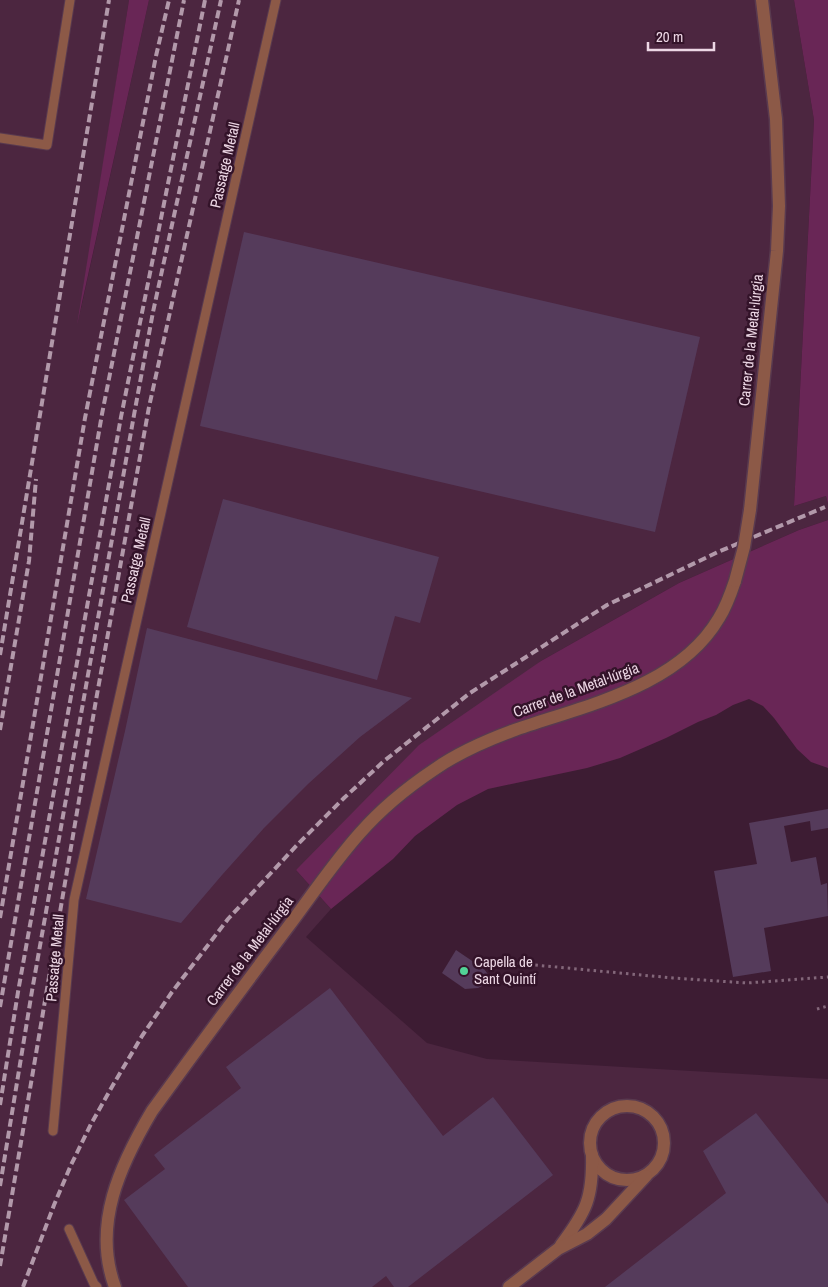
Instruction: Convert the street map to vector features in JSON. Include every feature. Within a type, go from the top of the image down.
[{"type":"street","name":"Carrer de la Metal·lúrgia","points":[[115,1287],[111,1277],[107,1254],[108,1214],[126,1160],[138,1135],[152,1111],[207,1036],[362,831],[387,806],[411,786],[458,755],[510,732],[635,688],[673,666],[695,648],[719,619],[735,581],[744,547],[750,510],[776,252],[779,206],[776,119],[762,0]]},
{"type":"street","points":[[509,1287],[558,1249],[587,1234],[606,1219],[657,1166],[663,1154],[662,1129],[655,1119],[645,1111],[633,1107],[621,1107],[609,1111],[599,1119],[593,1130],[590,1142],[592,1176],[589,1195],[584,1210],[574,1228],[558,1249]]},
{"type":"street","points":[[592,1154],[597,1165],[615,1179],[626,1181],[638,1179],[648,1174]]},
{"type":"lane","points":[[0,138],[47,145],[70,0]]},
{"type":"lane","name":"Passatge Metall","points":[[53,1131],[74,900],[276,0]]},
{"type":"lane","points":[[70,1229],[97,1287]]},
{"type":"path","points":[[503,962],[747,983],[828,978]]},
{"type":"path","points":[[817,1009],[828,1006]]},
{"type":"shaded area","points":[[0,0],[129,0],[80,313],[149,0],[794,0],[814,120],[794,506],[826,496],[828,520],[799,530],[679,583],[541,661],[296,870],[331,909],[306,937],[427,1043],[487,1059],[828,1079],[828,1287],[0,1287]]},
{"type":"shaded area","points":[[129,0],[149,0],[77,325]]},
{"type":"shaded area","points":[[794,0],[828,0],[828,504],[826,496],[794,506],[814,120]]},
{"type":"shaded area","points":[[828,520],[828,768],[811,762],[797,749],[763,706],[749,699],[620,758],[587,768],[488,789],[457,805],[415,836],[393,859],[331,909],[296,870],[419,745],[541,661],[679,583],[799,530]]},
{"type":"building","points":[[244,232],[700,337],[655,532],[200,426]]},
{"type":"building","points":[[223,499],[439,557],[420,623],[395,616],[377,680],[187,627]]},
{"type":"building","points":[[147,628],[412,698],[360,737],[308,784],[264,828],[181,923],[86,899]]},
{"type":"building","points":[[828,809],[828,828],[811,831],[810,821],[784,826],[791,862],[816,857],[821,885],[827,883],[828,916],[764,928],[771,971],[733,977],[714,871],[757,864],[749,823]]},
{"type":"building","name":"Capella de Sant Quintí","points":[[456,950],[484,969],[490,977],[484,985],[478,988],[465,989],[442,973]]},
{"type":"building","points":[[330,988],[443,1136],[493,1097],[553,1175],[408,1287],[394,1287],[386,1276],[372,1287],[188,1287],[124,1200],[165,1169],[154,1155],[241,1088],[226,1067]]},
{"type":"building","points":[[756,1113],[828,1204],[828,1287],[605,1287],[726,1193],[703,1151]]},
{"type":"railway","points":[[0,655],[109,0]]},
{"type":"railway","points":[[0,918],[85,418],[156,56],[169,0]]},
{"type":"railway","points":[[0,1007],[102,414],[184,0]]},
{"type":"railway","points":[[0,1105],[18,992],[121,417],[205,0]]},
{"type":"railway","points":[[0,1186],[32,991],[153,312],[221,0]]},
{"type":"railway","points":[[0,1266],[96,700],[149,407],[239,0]]},
{"type":"railway","points":[[0,730],[29,561],[36,479]]},
{"type":"railway","points":[[23,1287],[71,1165],[91,1124],[142,1036],[172,992],[228,919],[344,798],[384,761],[470,693],[607,605],[718,552],[825,507]]},
{"type":"place","name":"Capella de Sant Quintí","points":[[464,971]]}]
